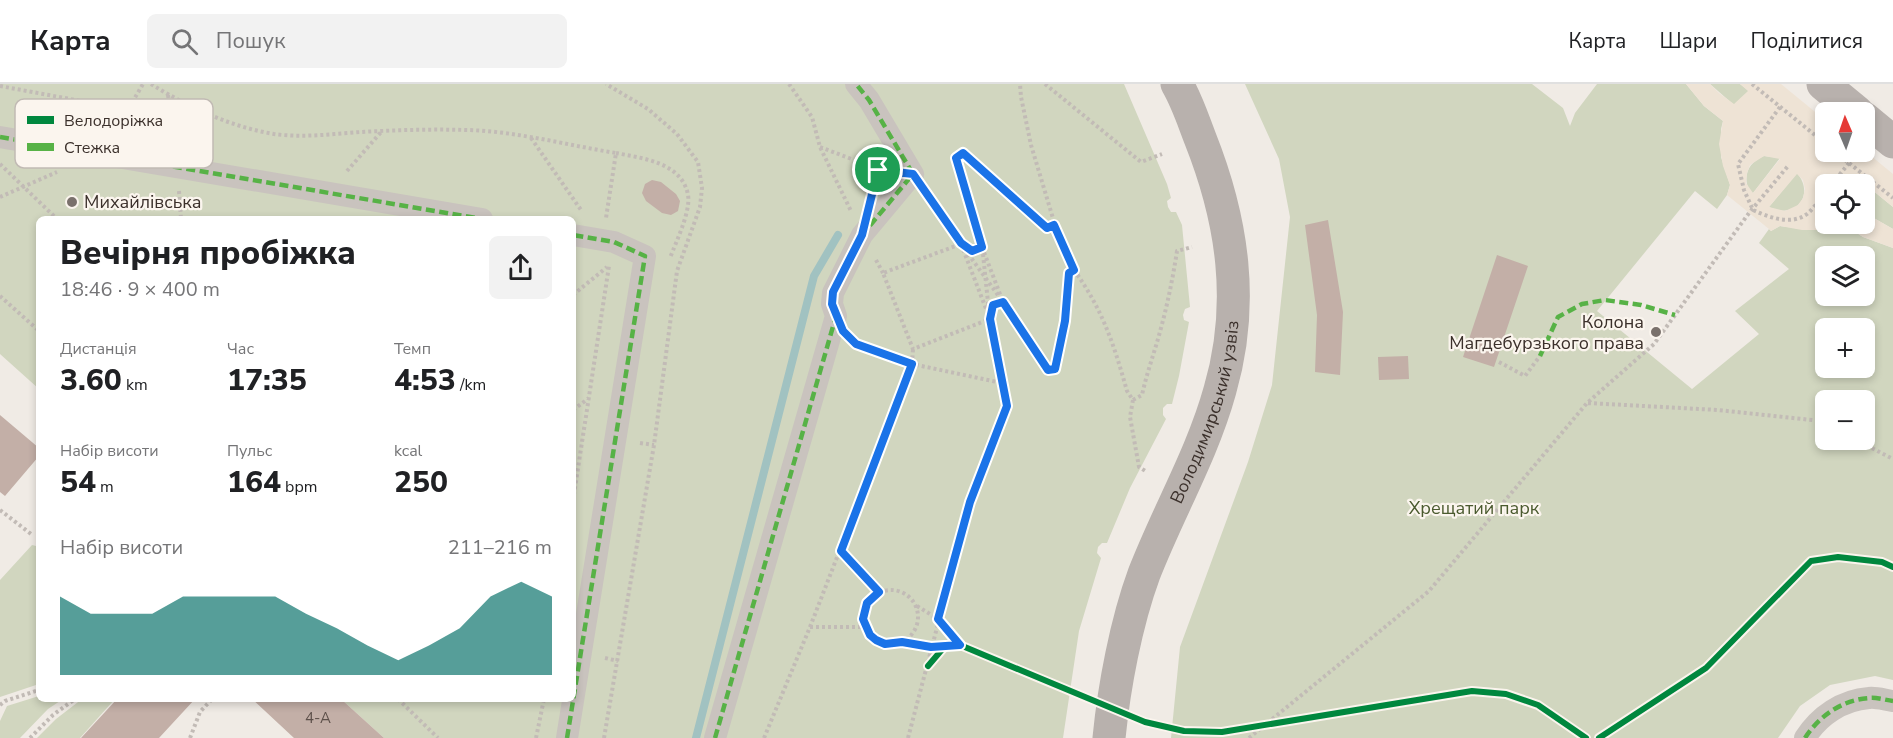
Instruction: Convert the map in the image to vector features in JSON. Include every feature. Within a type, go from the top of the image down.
[{"type":"main road","name":"Володимирський узвіз","points":[[1109,738],[1125,641],[1144,576],[1203,444],[1220,390],[1231,342],[1234,299],[1227,221],[1210,162],[1177,84]]},
{"type":"main road","points":[[1822,84],[1844,102]]},
{"type":"main road","points":[[1875,127],[1893,142]]},
{"type":"street","points":[[715,738],[836,316],[832,304],[833,292],[862,235],[913,174],[869,100],[856,84]]},
{"type":"street","points":[[0,137],[15,139]]},
{"type":"street","points":[[190,168],[465,216]]},
{"type":"street","points":[[576,236],[614,242],[645,256],[576,682]]},
{"type":"street","points":[[1805,738],[1822,717],[1844,703],[1869,698],[1893,701]]},
{"type":"street","points":[[567,738],[573,702]]},
{"type":"path","points":[[135,99],[144,84]]},
{"type":"path","points":[[151,84],[177,99]]},
{"type":"path","points":[[604,738],[654,445],[677,271],[700,207],[702,188],[698,162],[677,134],[648,109],[606,84]]},
{"type":"path","points":[[764,738],[841,551],[912,364],[913,349],[883,273],[820,147],[812,117],[789,84]]},
{"type":"path","points":[[1020,84],[1031,146],[1054,225],[1074,270],[1092,294],[1107,327],[1127,391],[1133,400],[1130,417],[1139,467],[1147,472]]},
{"type":"path","points":[[1045,84],[1141,162],[1162,154]]},
{"type":"path","points":[[1752,84],[1815,135]]},
{"type":"path","points":[[0,86],[70,99]]},
{"type":"path","points":[[1780,107],[1738,164],[1744,190],[1753,210],[1771,218],[1792,219],[1806,214],[1815,204]]},
{"type":"path","points":[[213,116],[245,128],[276,134],[309,135],[382,130],[498,132],[654,161],[668,167],[682,180],[688,195],[686,212],[667,267]]},
{"type":"path","points":[[531,138],[603,240]]},
{"type":"path","points":[[820,147],[878,170],[913,174],[1048,370],[1055,369],[1065,321],[1069,273],[1074,270]]},
{"type":"path","points":[[603,240],[616,153]]},
{"type":"path","points":[[1003,302],[982,247],[956,158],[963,153],[1047,228],[1054,225]]},
{"type":"path","points":[[876,158],[878,170]]},
{"type":"path","points":[[1840,174],[1849,163],[1893,198]]},
{"type":"path","points":[[0,164],[54,216]]},
{"type":"path","points":[[1249,738],[1429,591],[1587,403],[1654,344],[1788,166]]},
{"type":"path","points":[[0,197],[66,168]]},
{"type":"path","points":[[961,243],[972,251],[982,247]]},
{"type":"path","points":[[883,273],[961,243]]},
{"type":"path","points":[[961,243],[990,319]]},
{"type":"path","points":[[908,738],[970,502],[1007,406],[990,319],[982,247]]},
{"type":"path","points":[[1133,400],[1142,395],[1146,374],[1161,331],[1177,250],[1192,247]]},
{"type":"path","points":[[576,293],[610,265],[576,482]]},
{"type":"path","points":[[0,296],[36,328]]},
{"type":"path","points":[[990,319],[993,305],[1003,302]]},
{"type":"path","points":[[836,316],[843,331],[856,344],[912,364],[1002,383]]},
{"type":"path","points":[[913,349],[990,319]]},
{"type":"path","points":[[1499,362],[1525,376],[1540,356]]},
{"type":"path","points":[[576,408],[589,398]]},
{"type":"path","points":[[1587,403],[1718,410],[1815,420]]},
{"type":"path","points":[[1875,450],[1893,459]]},
{"type":"path","points":[[0,510],[31,534]]},
{"type":"path","points":[[841,551],[879,592]]},
{"type":"path","points":[[960,645],[931,647],[902,642],[885,644],[870,635],[865,627],[864,611],[867,603],[879,592],[888,590],[904,593],[916,606],[938,619],[960,645],[971,650]]},
{"type":"path","points":[[902,642],[915,630],[918,614],[916,606]]},
{"type":"path","points":[[810,627],[865,627]]},
{"type":"path","points":[[928,666],[945,646]]},
{"type":"path","points":[[0,705],[5,701],[36,691]]},
{"type":"path","points":[[30,738],[52,715],[71,702]]},
{"type":"path","points":[[190,738],[200,712],[209,702]]},
{"type":"path","points":[[401,702],[438,738]]},
{"type":"path","points":[[536,738],[543,702]]},
{"type":"path","points":[[1244,728],[1279,723]]},
{"type":"green space","points":[[0,84],[1124,84],[1167,184],[1171,198],[1167,201],[1168,207],[1171,212],[1176,212],[1182,225],[1190,307],[1185,309],[1183,315],[1184,320],[1189,322],[1172,404],[1167,404],[1163,408],[1163,415],[1166,419],[1130,488],[1107,543],[1102,543],[1098,547],[1097,553],[1101,558],[1079,631],[1063,738],[384,738],[344,702],[576,702],[576,216],[36,216],[36,386],[0,354]]},
{"type":"green space","name":"Хрещатий парк","points":[[1245,84],[1532,84],[1563,108],[1570,126],[1575,113],[1597,84],[1686,84],[1704,106],[1723,121],[1721,157],[1730,185],[1727,195],[1717,209],[1695,191],[1597,311],[1692,389],[1759,334],[1735,311],[1789,269],[1759,243],[1769,229],[1771,231],[1780,226],[1815,230],[1815,234],[1858,234],[1893,248],[1893,680],[1875,676],[1830,685],[1800,706],[1778,738],[1171,738],[1180,647],[1248,462],[1272,385],[1290,217],[1279,159]]},
{"type":"green space","points":[[1710,84],[1740,84],[1749,91],[1734,105]]},
{"type":"green space","points":[[1764,156],[1780,158],[1753,193],[1750,192],[1747,181],[1748,171],[1754,162]]},
{"type":"green space","points":[[1797,173],[1804,190],[1800,203],[1787,210],[1769,207]]},
{"type":"green space","points":[[1875,192],[1893,207],[1893,229],[1875,219]]},
{"type":"green space","points":[[32,545],[36,546],[36,685],[0,697],[0,580]]},
{"type":"green space","points":[[36,697],[36,702],[58,702],[48,709],[20,738],[0,738],[0,721],[7,706]]},
{"type":"green space","points":[[78,702],[112,702],[80,738],[37,738]]},
{"type":"shaded area","points":[[1686,84],[1710,84],[1734,104],[1748,91],[1740,84],[1781,84],[1815,112],[1815,162],[1875,162],[1875,159],[1893,174],[1893,207],[1875,192],[1875,174],[1815,174],[1815,230],[1780,226],[1771,231],[1727,195],[1730,185],[1723,166],[1719,144],[1723,121],[1704,106]],"holes":[[[1764,156],[1780,159],[1753,193],[1746,183],[1750,165]],[[1797,174],[1803,180],[1805,189],[1798,205],[1785,211],[1769,207]]]},
{"type":"shaded area","points":[[1875,219],[1893,229],[1893,248],[1858,234],[1875,234]]},
{"type":"building","points":[[652,180],[661,182],[676,194],[680,201],[678,211],[671,215],[662,213],[646,201],[642,193],[645,184]]},
{"type":"building","points":[[1328,220],[1343,312],[1340,375],[1315,372],[1317,315],[1305,225]]},
{"type":"building","points":[[1497,255],[1528,266],[1494,367],[1463,357]]},
{"type":"building","points":[[1408,356],[1409,379],[1379,380],[1378,357]]},
{"type":"building","points":[[0,415],[36,445],[36,460],[5,496],[0,492]]},
{"type":"building","points":[[114,702],[192,702],[159,738],[81,738]]},
{"type":"building","points":[[255,702],[344,702],[384,738],[294,738]]},
{"type":"waterway","points":[[696,738],[814,276],[838,235]]},
{"type":"marked path","points":[[715,738],[836,316],[832,304],[833,293],[862,235],[913,174],[869,100],[856,84]]},
{"type":"marked path","points":[[0,137],[15,140]]},
{"type":"marked path","points":[[182,168],[464,216]]},
{"type":"marked path","points":[[576,236],[614,242],[645,256],[576,682]]},
{"type":"marked path","points":[[1540,356],[1558,317],[1582,304],[1605,300],[1641,305],[1675,315]]},
{"type":"marked path","points":[[1805,738],[1824,716],[1850,702],[1869,698],[1893,701]]},
{"type":"marked path","points":[[567,738],[573,702]]},
{"type":"cycle path","points":[[1599,738],[1706,668],[1811,561],[1838,557],[1882,562],[1893,567]]},
{"type":"cycle path","points":[[928,666],[945,646],[960,645],[1145,722],[1184,731],[1222,732],[1472,691],[1506,694],[1538,705],[1586,738]]},
{"type":"place","name":"Михайлівська","points":[[72,202]]},
{"type":"place","name":"Колона Магдебурзького права","points":[[1656,332]]},
{"type":"route","points":[[963,153],[1047,228],[1054,225],[1074,270],[1069,273],[1065,321],[1055,369],[1048,370],[1003,302],[993,305],[990,319],[1007,406],[970,502],[938,619],[960,645],[931,647],[902,642],[885,644],[876,640],[865,627],[863,619],[867,603],[879,592],[841,551],[912,364],[856,344],[843,331],[832,304],[833,292],[862,235],[878,170],[913,174],[961,243],[972,251],[982,247],[956,158],[963,153]]}]
